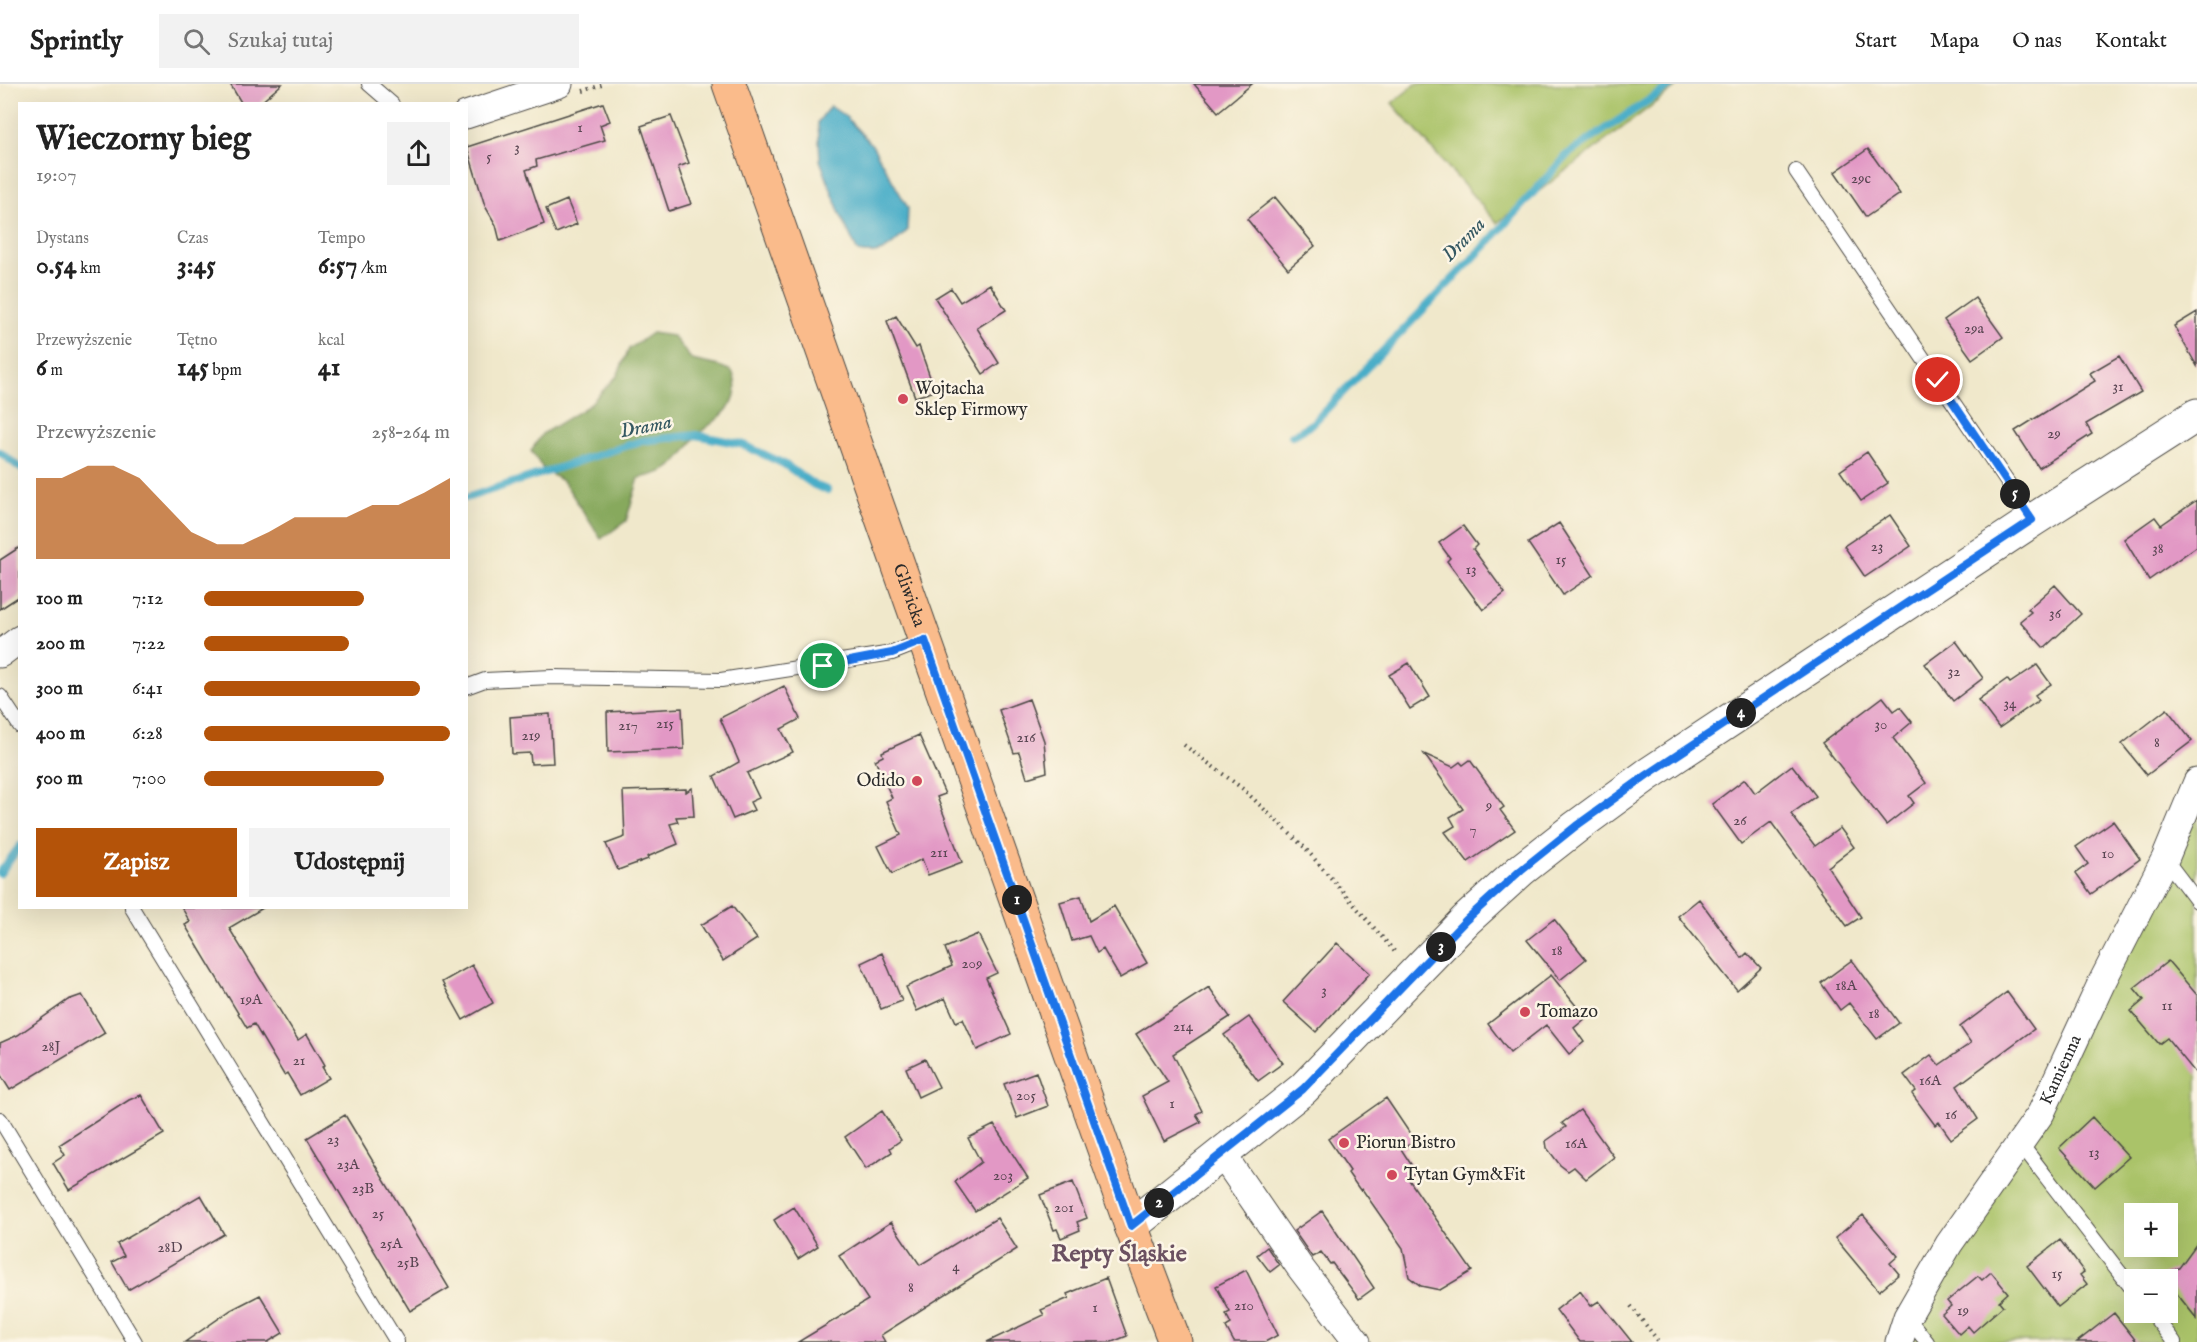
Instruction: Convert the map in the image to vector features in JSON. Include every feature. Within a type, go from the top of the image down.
[{"type":"main road","name":"Gliwicka","points":[[729,84],[1131,1226],[1175,1342]]},
{"type":"street","points":[[468,114],[559,84]]},
{"type":"street","points":[[1131,1226],[1303,1089],[1505,884],[1576,826],[1647,775],[2032,520],[2197,415]]},
{"type":"street","points":[[0,654],[18,640]]},
{"type":"street","name":"Kamienna","points":[[1903,1329],[1949,1244],[2041,1113],[2101,984],[2165,859],[2197,782]]},
{"type":"street","points":[[1222,1154],[1299,1266],[1357,1342]]},
{"type":"lane","points":[[369,84],[390,102]]},
{"type":"lane","points":[[1796,171],[2032,520]]},
{"type":"lane","points":[[468,686],[484,680],[552,677],[721,680],[892,653],[925,640]]},
{"type":"lane","points":[[0,696],[18,723]]},
{"type":"lane","points":[[2165,859],[2197,901]]},
{"type":"lane","points":[[133,909],[397,1342]]},
{"type":"lane","points":[[0,1119],[135,1342]]},
{"type":"lane","points":[[2020,1143],[2124,1278]]},
{"type":"lane","points":[[2159,1323],[2174,1342]]},
{"type":"lane","points":[[1903,1329],[1927,1342]]},
{"type":"path","points":[[1184,745],[1243,789],[1305,848],[1414,975]]},
{"type":"path","points":[[1631,1306],[1659,1342]]},
{"type":"green space","points":[[1416,84],[1680,84],[1497,223],[1392,103]]},
{"type":"green space","points":[[652,333],[673,336],[692,360],[732,371],[736,391],[729,407],[699,433],[672,466],[661,472],[639,478],[626,521],[601,539],[564,482],[544,470],[531,451],[542,434],[588,406],[617,376],[629,349]]},
{"type":"green space","points":[[2197,783],[2197,1342],[1893,1342],[2044,1094]]},
{"type":"water","points":[[830,106],[845,116],[872,145],[908,208],[907,231],[891,246],[880,252],[858,252],[840,214],[820,160],[818,122]]},
{"type":"building","points":[[230,84],[282,84],[261,102],[241,102]]},
{"type":"building","points":[[1194,84],[1252,84],[1218,112]]},
{"type":"building","points":[[603,103],[610,121],[600,125],[605,140],[536,160],[537,166],[526,170],[544,224],[500,241],[496,225],[485,206],[468,147]]},
{"type":"building","points":[[671,116],[689,163],[678,167],[691,204],[669,211],[641,126]]},
{"type":"building","points":[[1868,149],[1900,194],[1866,217],[1835,172]]},
{"type":"building","points":[[1275,197],[1315,246],[1288,269],[1247,219]]},
{"type":"building","points":[[567,200],[577,224],[556,233],[546,209]]},
{"type":"building","points":[[990,284],[1006,310],[977,328],[999,363],[983,374],[935,298],[951,288],[960,302]]},
{"type":"building","points":[[1975,298],[2003,337],[1972,359],[1944,320]]},
{"type":"building","points":[[2197,312],[2197,366],[2174,326]]},
{"type":"building","points":[[896,316],[916,348],[919,346],[935,391],[915,397],[887,321]]},
{"type":"building","points":[[2119,356],[2141,392],[2086,424],[2092,434],[2039,468],[2015,431],[2095,381],[2090,373]]},
{"type":"building","points":[[1867,452],[1888,483],[1861,501],[1840,471]]},
{"type":"building","points":[[2197,500],[2197,546],[2149,580],[2124,539],[2155,517],[2161,525]]},
{"type":"building","points":[[1890,515],[1911,546],[1865,577],[1844,546]]},
{"type":"building","points":[[1559,523],[1593,575],[1563,595],[1528,543]]},
{"type":"building","points":[[1463,526],[1477,545],[1473,549],[1505,593],[1483,610],[1447,561],[1450,558],[1439,543]]},
{"type":"building","points":[[18,548],[18,597],[0,609],[0,560]]},
{"type":"building","points":[[2055,585],[2081,614],[2044,648],[2020,621],[2031,612],[2028,609]]},
{"type":"building","points":[[1956,641],[1983,678],[1953,701],[1925,664]]},
{"type":"building","points":[[1409,663],[1430,697],[1410,709],[1389,675]]},
{"type":"building","points":[[2037,665],[2051,684],[2035,695],[2039,700],[1999,728],[1978,700],[2007,679],[2010,683]]},
{"type":"building","points":[[784,686],[800,719],[781,729],[793,752],[747,773],[759,798],[750,802],[754,810],[733,819],[714,776],[739,762],[720,718]]},
{"type":"building","points":[[1883,697],[1894,711],[1900,707],[1912,722],[1893,738],[1926,783],[1909,796],[1914,803],[1886,825],[1822,743]]},
{"type":"building","points":[[1029,699],[1044,741],[1047,772],[1027,778],[1019,752],[1014,753],[999,710]]},
{"type":"building","points":[[682,708],[684,749],[608,752],[607,712]]},
{"type":"building","points":[[2167,709],[2192,741],[2147,775],[2122,744]]},
{"type":"building","points":[[550,714],[553,763],[531,764],[530,753],[512,754],[510,717]]},
{"type":"building","points":[[919,735],[945,794],[937,797],[962,862],[928,875],[922,859],[892,874],[878,846],[901,835],[886,801],[892,798],[875,760],[883,756],[882,752]]},
{"type":"building","points":[[1424,754],[1453,767],[1460,762],[1463,765],[1470,760],[1504,807],[1500,810],[1515,830],[1468,862],[1445,832],[1455,826],[1450,817],[1463,809]]},
{"type":"building","points":[[1792,765],[1816,796],[1791,814],[1815,846],[1840,828],[1854,847],[1828,867],[1861,917],[1847,926],[1771,822],[1741,844],[1712,804],[1745,779],[1755,793]]},
{"type":"building","points":[[692,788],[694,816],[676,817],[678,822],[670,824],[678,844],[647,857],[648,859],[618,870],[606,844],[625,837],[623,791],[686,789],[686,792]]},
{"type":"building","points":[[2113,821],[2140,859],[2091,894],[2076,873],[2088,864],[2076,847]]},
{"type":"building","points":[[1081,896],[1089,921],[1114,906],[1147,963],[1120,978],[1103,949],[1097,953],[1089,936],[1072,941],[1060,902]]},
{"type":"building","points":[[1699,899],[1742,958],[1747,953],[1761,968],[1737,990],[1678,916]]},
{"type":"building","points":[[732,906],[757,939],[723,961],[701,925]]},
{"type":"building","points":[[183,909],[261,909],[229,928],[298,1040],[307,1034],[325,1065],[322,1067],[329,1078],[300,1095],[287,1073],[284,1075],[254,1024],[247,1028],[185,925],[190,922]]},
{"type":"building","points":[[1554,919],[1586,959],[1560,980],[1527,940]]},
{"type":"building","points":[[978,934],[997,973],[986,978],[1011,1034],[977,1050],[963,1019],[956,1022],[945,998],[917,1011],[906,987],[952,966],[945,948]]},
{"type":"building","points":[[1337,943],[1370,973],[1316,1032],[1283,1002]]},
{"type":"building","points":[[882,953],[902,1001],[881,1009],[861,963]]},
{"type":"building","points":[[1852,960],[1899,1023],[1877,1039],[1849,1003],[1840,1010],[1821,983]]},
{"type":"building","points":[[2168,961],[2197,995],[2197,1075],[2167,1038],[2159,1044],[2131,1011],[2144,1000],[2134,988]]},
{"type":"building","points":[[472,965],[493,1003],[463,1020],[442,982]]},
{"type":"building","points":[[1551,975],[1586,1018],[1574,1028],[1584,1042],[1569,1054],[1546,1025],[1510,1053],[1488,1024]]},
{"type":"building","points":[[1209,987],[1230,1017],[1173,1054],[1202,1111],[1196,1114],[1201,1122],[1164,1141],[1142,1096],[1168,1082],[1136,1034]]},
{"type":"building","points":[[2007,992],[2034,1029],[1957,1086],[1978,1119],[1951,1139],[1939,1122],[1935,1125],[1912,1094],[1916,1091],[1904,1075],[1931,1055],[1939,1065],[1971,1043],[1960,1027]]},
{"type":"building","points":[[82,995],[105,1033],[10,1090],[0,1074],[0,1043],[18,1035],[68,1000]]},
{"type":"building","points":[[1249,1017],[1283,1063],[1258,1081],[1224,1035]]},
{"type":"building","points":[[925,1059],[939,1087],[918,1097],[906,1068]]},
{"type":"building","points":[[1036,1072],[1048,1106],[1017,1118],[1004,1084]]},
{"type":"building","points":[[141,1095],[164,1134],[69,1190],[53,1163],[65,1155],[59,1145],[129,1100]]},
{"type":"building","points":[[1386,1098],[1415,1141],[1401,1149],[1416,1172],[1407,1177],[1472,1271],[1440,1290],[1421,1286],[1409,1277],[1403,1248],[1362,1189],[1360,1190],[1348,1173],[1350,1171],[1328,1139]]},
{"type":"building","points":[[1580,1110],[1614,1157],[1586,1179],[1574,1167],[1568,1171],[1560,1165],[1547,1148],[1546,1141],[1566,1127],[1562,1123]]},
{"type":"building","points":[[882,1111],[901,1140],[890,1148],[892,1152],[866,1169],[845,1137]]},
{"type":"building","points":[[345,1115],[449,1288],[410,1311],[307,1138]]},
{"type":"building","points":[[2092,1117],[2129,1157],[2095,1187],[2059,1148]]},
{"type":"building","points":[[994,1125],[1028,1178],[975,1211],[955,1182],[981,1162],[968,1138]]},
{"type":"building","points":[[1073,1182],[1087,1218],[1077,1222],[1080,1230],[1061,1238],[1057,1229],[1054,1230],[1040,1195]]},
{"type":"building","points":[[201,1195],[224,1234],[128,1290],[112,1262],[124,1256],[117,1244]]},
{"type":"building","points":[[794,1207],[818,1246],[798,1259],[774,1220]]},
{"type":"building","points":[[1322,1211],[1374,1288],[1359,1299],[1332,1263],[1330,1264],[1321,1252],[1312,1257],[1294,1231]]},
{"type":"building","points":[[1863,1215],[1898,1256],[1890,1263],[1899,1274],[1879,1291],[1835,1238]]},
{"type":"building","points":[[997,1218],[1017,1249],[881,1335],[885,1342],[798,1342],[868,1300],[839,1256],[891,1222],[920,1265]]},
{"type":"building","points":[[2060,1240],[2084,1272],[2080,1275],[2087,1284],[2058,1307],[2027,1266]]},
{"type":"building","points":[[2197,1243],[2197,1319],[2178,1295],[2177,1269]]},
{"type":"building","points":[[1267,1247],[1279,1265],[1270,1272],[1257,1255]]},
{"type":"building","points":[[1246,1270],[1278,1335],[1265,1342],[1234,1342],[1226,1327],[1231,1324],[1226,1314],[1230,1312],[1216,1286]]},
{"type":"building","points":[[1991,1272],[2008,1293],[1999,1301],[2003,1306],[1973,1332],[1968,1326],[1959,1334],[1942,1314],[1951,1306],[1947,1301],[1978,1276],[1982,1280]]},
{"type":"building","points":[[1106,1278],[1127,1336],[1112,1342],[987,1342],[1044,1315],[1041,1310],[1069,1298],[1067,1294]]},
{"type":"building","points":[[1580,1291],[1591,1306],[1599,1301],[1632,1342],[1580,1342],[1556,1310]]},
{"type":"building","points":[[260,1295],[283,1333],[268,1342],[185,1342],[231,1310]]},
{"type":"building","points":[[2114,1313],[2137,1342],[2077,1342]]},
{"type":"waterway","name":"Drama","points":[[1292,436],[1312,424],[1485,246],[1568,154],[1673,84]]},
{"type":"waterway","name":"Drama","points":[[468,497],[641,441],[696,435],[741,444],[784,464],[814,485],[827,490]]},
{"type":"waterway","points":[[0,452],[18,466]]},
{"type":"waterway","name":"Drama","points":[[0,873],[18,849]]},
{"type":"place","name":"Wojtacha Sklep Firmowy","points":[[903,399]]},
{"type":"place","name":"Odido","points":[[917,781]]},
{"type":"place","name":"Tomazo","points":[[1525,1012]]},
{"type":"place","name":"Piorun Bistro","points":[[1344,1143]]},
{"type":"place","name":"Tytan Gym&Fit","points":[[1392,1175]]},
{"type":"district","name":"Repty Śląskie","points":[[1119,1254]]},
{"type":"route","points":[[823,666],[892,653],[925,640],[1131,1226],[1303,1089],[1466,920],[1521,870],[1576,826],[1647,775],[2032,520],[1938,380]]}]
